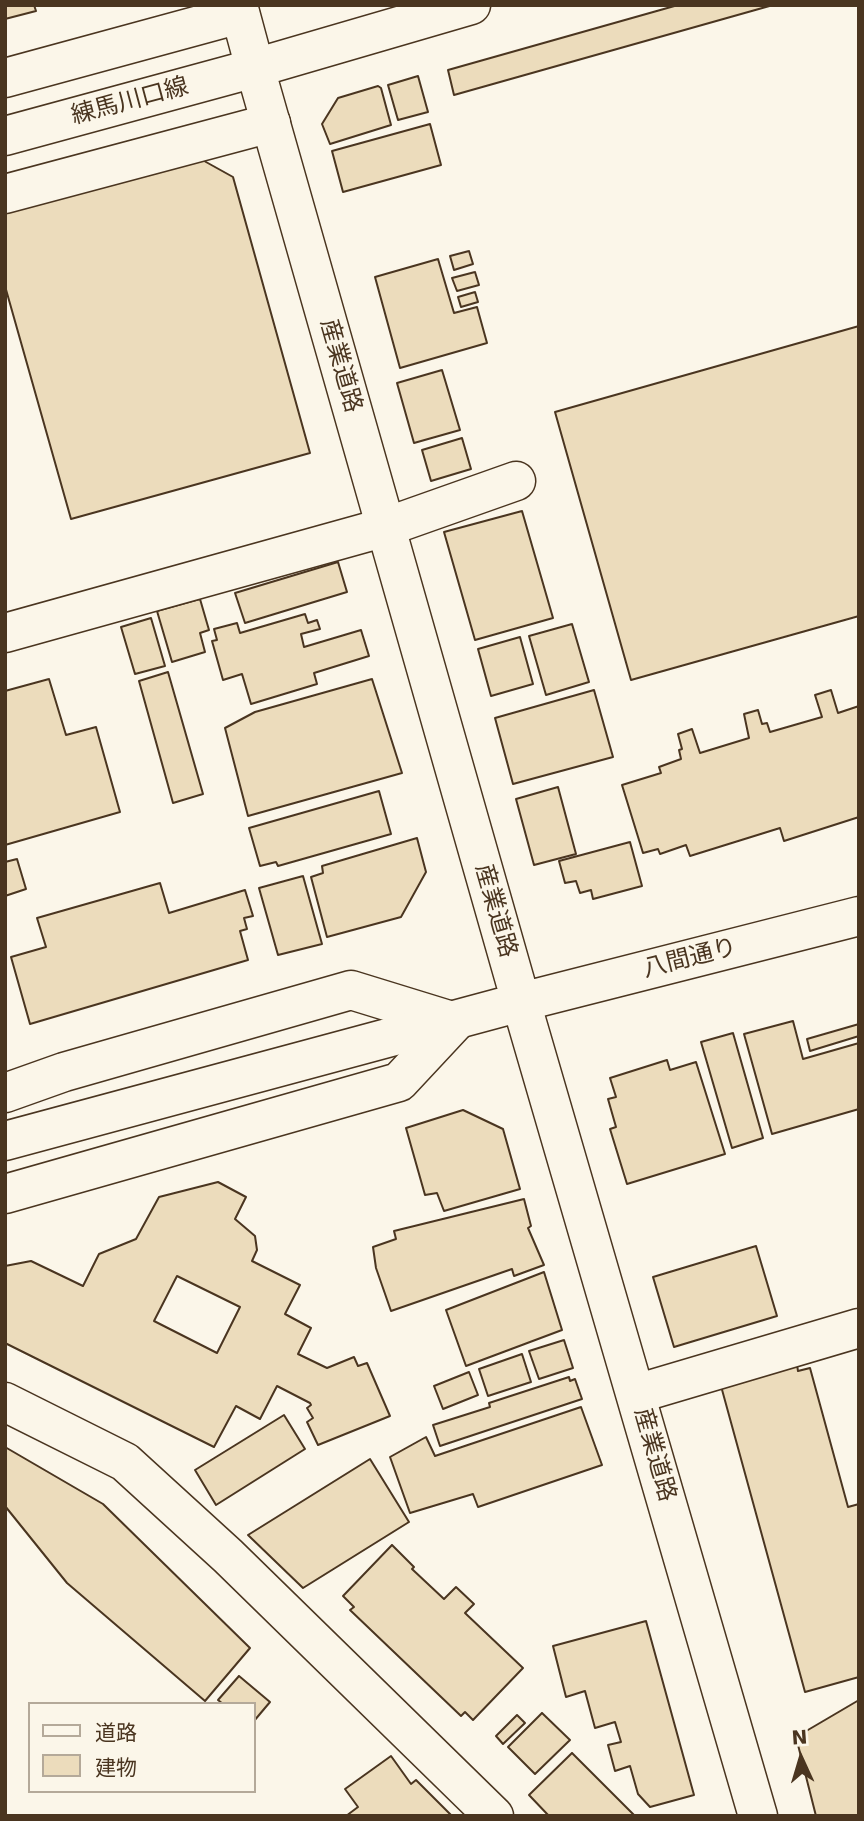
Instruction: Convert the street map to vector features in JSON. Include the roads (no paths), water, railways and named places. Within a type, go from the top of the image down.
[{"type":"street","name":"練馬川口線","points":[[5,136],[255,68],[471,5]]},
{"type":"street","name":"産業道路","points":[[239,10],[521,1002],[758,1816]]},
{"type":"street","points":[[5,78],[239,10]]},
{"type":"street","points":[[5,194],[271,122]]},
{"type":"street","points":[[5,633],[386,527],[516,481]]},
{"type":"street","name":"八間通り","points":[[5,1141],[455,1022],[521,1002],[859,916]]},
{"type":"street","points":[[5,1093],[64,1072],[351,990],[455,1022],[399,1082],[5,1194]]},
{"type":"street","points":[[636,1394],[859,1328]]},
{"type":"street","points":[[5,1402],[125,1462],[228,1556],[494,1816]]}]
